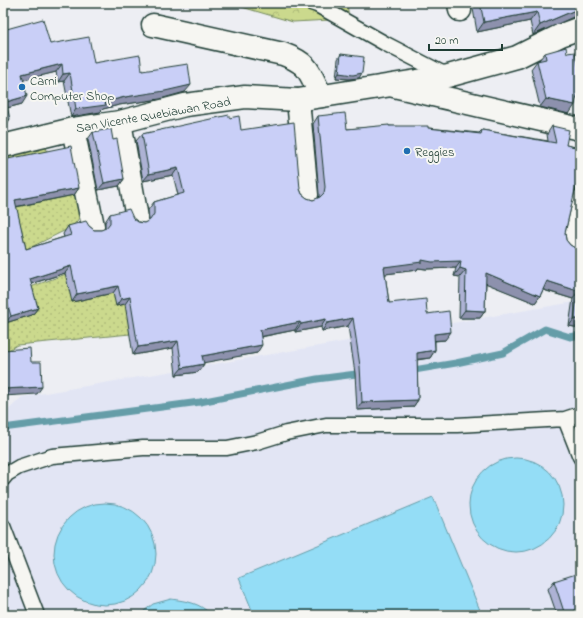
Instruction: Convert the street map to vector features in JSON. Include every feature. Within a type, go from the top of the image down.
[{"type":"street","points":[[153,25],[283,54],[299,60],[306,66],[321,96]]},
{"type":"street","name":"San Vicente Quebiawan Road","points":[[3,146],[73,129],[120,122],[185,106],[245,97],[298,100],[394,86],[448,76],[516,57],[561,35],[580,28]]},
{"type":"street","points":[[394,86],[580,129]]},
{"type":"street","points":[[298,100],[307,195]]},
{"type":"street","points":[[120,122],[137,218]]},
{"type":"street","points":[[73,129],[93,226]]},
{"type":"street","points":[[572,243],[580,201]]},
{"type":"lane","points":[[311,3],[448,76]]},
{"type":"lane","points":[[3,479],[19,467],[52,456],[143,448],[227,448],[257,442],[286,433],[326,425],[457,425],[565,419],[580,414]]},
{"type":"lane","points":[[565,419],[580,457]]},
{"type":"lane","points":[[3,526],[5,542],[37,615]]},
{"type":"shaded area","points":[[580,301],[580,615],[3,615],[3,415],[22,397]]},
{"type":"green space","points":[[228,3],[347,3],[349,19],[293,22]]},
{"type":"green space","points":[[45,138],[54,197],[84,191],[89,206],[72,227],[9,258],[20,291],[123,253],[130,334],[17,345],[3,353],[3,147]]},
{"type":"water","points":[[516,458],[534,462],[549,472],[559,487],[563,505],[559,523],[549,538],[534,548],[516,552],[498,548],[483,538],[473,523],[469,505],[473,487],[483,472],[498,462]]},
{"type":"water","points":[[433,497],[482,615],[254,615],[239,578]]},
{"type":"water","points":[[105,503],[125,506],[134,511],[148,525],[153,534],[156,554],[153,574],[148,583],[134,597],[125,602],[105,605],[85,602],[76,597],[62,583],[57,574],[54,554],[57,534],[62,525],[76,511],[85,506]]},
{"type":"water","points":[[171,599],[198,605],[211,615],[139,615],[153,604]]},
{"type":"building","points":[[480,3],[580,3],[580,8],[540,25],[537,12],[484,22]]},
{"type":"building","points":[[43,19],[50,44],[89,37],[94,63],[140,55],[142,71],[188,64],[191,85],[165,91],[125,97],[105,102],[106,105],[76,109],[70,73],[63,74],[62,64],[22,74],[27,96],[6,102],[10,119],[3,121],[3,30]]},
{"type":"building","points":[[566,47],[567,53],[575,52],[580,73],[580,90],[578,91],[575,105],[546,99],[537,61],[546,59],[545,53]]},
{"type":"building","points":[[341,54],[364,57],[362,73],[353,75],[339,73]]},
{"type":"building","points":[[345,113],[347,129],[389,125],[428,126],[428,128],[481,134],[482,130],[556,143],[552,126],[569,130],[566,145],[580,148],[580,183],[576,186],[565,233],[566,240],[570,245],[575,248],[580,247],[580,319],[574,319],[578,291],[547,281],[540,296],[486,273],[485,311],[465,310],[466,270],[460,268],[461,261],[432,262],[422,260],[422,262],[384,267],[389,303],[426,299],[427,314],[449,311],[451,332],[434,334],[435,350],[417,353],[418,400],[362,402],[360,366],[353,318],[327,323],[326,319],[301,324],[300,322],[260,330],[262,345],[202,356],[204,364],[182,368],[178,341],[138,347],[130,297],[121,299],[118,286],[77,294],[71,266],[30,279],[38,308],[11,316],[3,289],[3,149],[6,150],[8,159],[71,146],[79,188],[15,200],[26,249],[71,235],[68,226],[86,221],[94,230],[101,230],[106,228],[110,223],[110,214],[129,209],[133,218],[138,222],[144,223],[150,220],[154,214],[154,202],[184,193],[178,168],[149,174],[142,134],[229,115],[229,118],[239,116],[241,130],[294,122],[300,189],[302,194],[313,200],[320,197],[324,193],[325,187],[318,116]]},
{"type":"building","points":[[111,129],[113,140],[117,139],[124,179],[104,183],[93,132]]},
{"type":"building","points":[[30,348],[31,362],[41,362],[42,387],[3,389],[3,350]]},
{"type":"building","points":[[576,574],[580,585],[580,612],[565,615],[554,581]]},
{"type":"waterway","points":[[408,371],[503,353],[545,329],[570,337],[580,335]]},
{"type":"waterway","points":[[3,428],[200,402],[317,379],[364,373]]},
{"type":"place","name":"Carni Computer Shop","points":[[22,87]]},
{"type":"place","name":"Reggies","points":[[407,151]]}]
